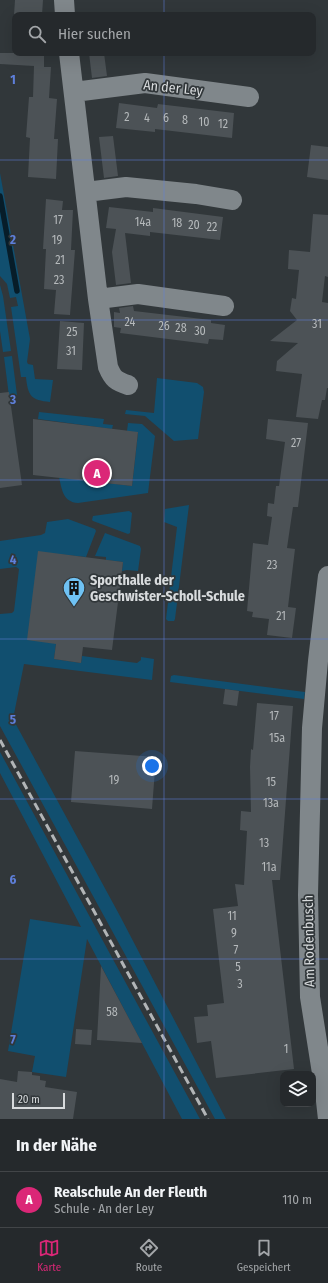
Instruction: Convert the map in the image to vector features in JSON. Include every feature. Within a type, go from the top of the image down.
[{"type":"street","points":[[64,0],[65,12]]},
{"type":"street","points":[[70,56],[98,299],[108,367],[112,376],[118,382],[128,385]]},
{"type":"street","name":"An der Ley","points":[[74,92],[145,83],[249,97]]},
{"type":"street","points":[[86,192],[126,187],[196,194],[232,200]]},
{"type":"street","points":[[98,299],[138,294],[224,306]]},
{"type":"street","name":"Am Rodenbusch","points":[[328,576],[315,687],[320,762],[308,895],[310,997],[328,1119]]},
{"type":"shaded area","points":[[0,173],[30,339],[27,362],[28,364],[33,365],[35,379],[53,380],[50,402],[39,400],[32,396],[29,393],[26,377],[21,377],[11,307],[18,306],[16,297],[10,298],[7,284],[0,276]]},
{"type":"shaded area","points":[[0,285],[11,351],[3,352],[0,331]]},
{"type":"shaded area","points":[[12,356],[17,395],[9,396],[4,357]]},
{"type":"shaded area","points":[[157,378],[197,383],[203,387],[204,392],[198,439],[174,441],[145,416],[125,414],[126,410],[154,413]]},
{"type":"shaded area","points":[[39,412],[104,419],[103,424],[113,425],[112,429],[38,419]]},
{"type":"shaded area","points":[[128,423],[142,424],[155,436],[148,493],[78,503],[66,498],[59,477],[132,486],[138,433],[127,431]]},
{"type":"shaded area","points":[[189,505],[175,619],[174,621],[168,621],[166,619],[177,527],[164,522],[165,509]]},
{"type":"shaded area","points":[[129,511],[132,513],[130,533],[128,534],[92,520],[93,516]]},
{"type":"shaded area","points":[[68,519],[95,529],[96,531],[86,557],[38,552],[56,644],[54,659],[81,663],[82,656],[137,663],[141,660],[141,657],[154,659],[152,680],[24,664],[13,719],[120,916],[226,1119],[215,1119],[0,726],[0,614],[12,613],[14,611],[19,569],[16,567],[0,569],[0,541],[41,535],[45,533],[47,522]]},
{"type":"shaded area","points":[[105,533],[140,546],[141,549],[138,571],[122,571],[123,562],[106,560],[106,557],[95,556]]},
{"type":"shaded area","points":[[174,675],[305,692],[304,699],[170,682],[171,676]]},
{"type":"shaded area","points":[[0,752],[200,1119],[182,1119],[87,939],[66,1077],[32,1072],[35,1056],[8,1051],[30,919],[81,927],[0,773]]},
{"type":"building","points":[[15,0],[43,0],[42,12],[14,12]]},
{"type":"building","points":[[0,53],[12,53],[12,56],[44,56],[44,67],[51,67],[49,98],[57,99],[54,139],[58,139],[56,179],[28,177],[30,138],[26,137],[29,97],[33,97],[34,66],[0,64]]},
{"type":"building","points":[[89,56],[104,56],[107,76],[92,78]]},
{"type":"building","points":[[119,103],[157,108],[158,104],[234,113],[232,138],[155,129],[155,132],[116,128]]},
{"type":"building","points":[[113,136],[118,176],[104,178],[99,137]]},
{"type":"building","points":[[311,145],[328,147],[328,180],[307,177]]},
{"type":"building","points":[[46,199],[63,201],[62,210],[73,210],[71,250],[75,250],[70,315],[54,314],[56,290],[44,289],[46,249],[43,249]]},
{"type":"building","points":[[109,207],[153,212],[153,208],[223,217],[220,240],[150,232],[150,236],[125,233],[131,283],[116,285],[112,252],[116,229],[106,228]]},
{"type":"building","points":[[313,214],[328,215],[328,277],[325,276],[322,302],[328,303],[328,388],[325,400],[322,400],[318,419],[296,417],[302,374],[276,371],[277,361],[298,343],[270,341],[297,320],[290,311],[292,298],[296,299],[299,270],[288,269],[289,250],[310,252]]},
{"type":"building","points":[[133,306],[134,311],[211,320],[211,323],[225,325],[223,340],[209,339],[208,344],[120,333],[121,328],[114,327],[114,312],[120,313],[119,308]]},
{"type":"building","points":[[60,321],[84,323],[82,370],[57,369]]},
{"type":"building","points":[[9,392],[22,485],[0,488],[0,393]]},
{"type":"building","points":[[33,419],[138,432],[132,486],[33,475]]},
{"type":"building","points":[[268,419],[308,423],[298,507],[293,507],[287,548],[295,549],[288,607],[296,608],[292,638],[267,635],[269,619],[252,617],[253,612],[247,611],[253,543],[268,545],[272,517],[267,516],[268,503],[274,504],[276,486],[279,486],[285,442],[266,439]]},
{"type":"building","name":"Sporthalle der Geschwister-Scholl-Schule","points":[[38,551],[123,562],[112,650],[83,647],[81,663],[54,659],[56,644],[27,640]]},
{"type":"building","points":[[225,689],[239,691],[237,706],[223,704]]},
{"type":"building","points":[[257,703],[293,706],[280,880],[272,880],[294,1069],[216,1078],[211,1041],[197,1043],[194,1017],[208,1016],[207,1005],[224,1003],[213,909],[238,906],[235,884],[244,885],[247,831],[240,830],[241,811],[251,812],[250,767]]},
{"type":"building","points":[[75,751],[156,757],[152,809],[71,802]]},
{"type":"building","points":[[101,966],[142,1043],[97,1040]]},
{"type":"building","points":[[76,1029],[92,1030],[91,1045],[75,1044]]},
{"type":"building","points":[[18,1071],[32,1072],[32,1075],[40,1076],[40,1080],[46,1081],[45,1087],[77,1092],[73,1119],[0,1119],[0,1079],[17,1082]]},
{"type":"waterway","points":[[0,196],[17,291]]},
{"type":"railway","points":[[0,740],[208,1119]]},
{"type":"place","name":"Realschule An der Fleuth","points":[[97,473]]},
{"type":"place","name":"Sporthalle der Geschwister-Scholl-Schule","points":[[74,608]]}]
